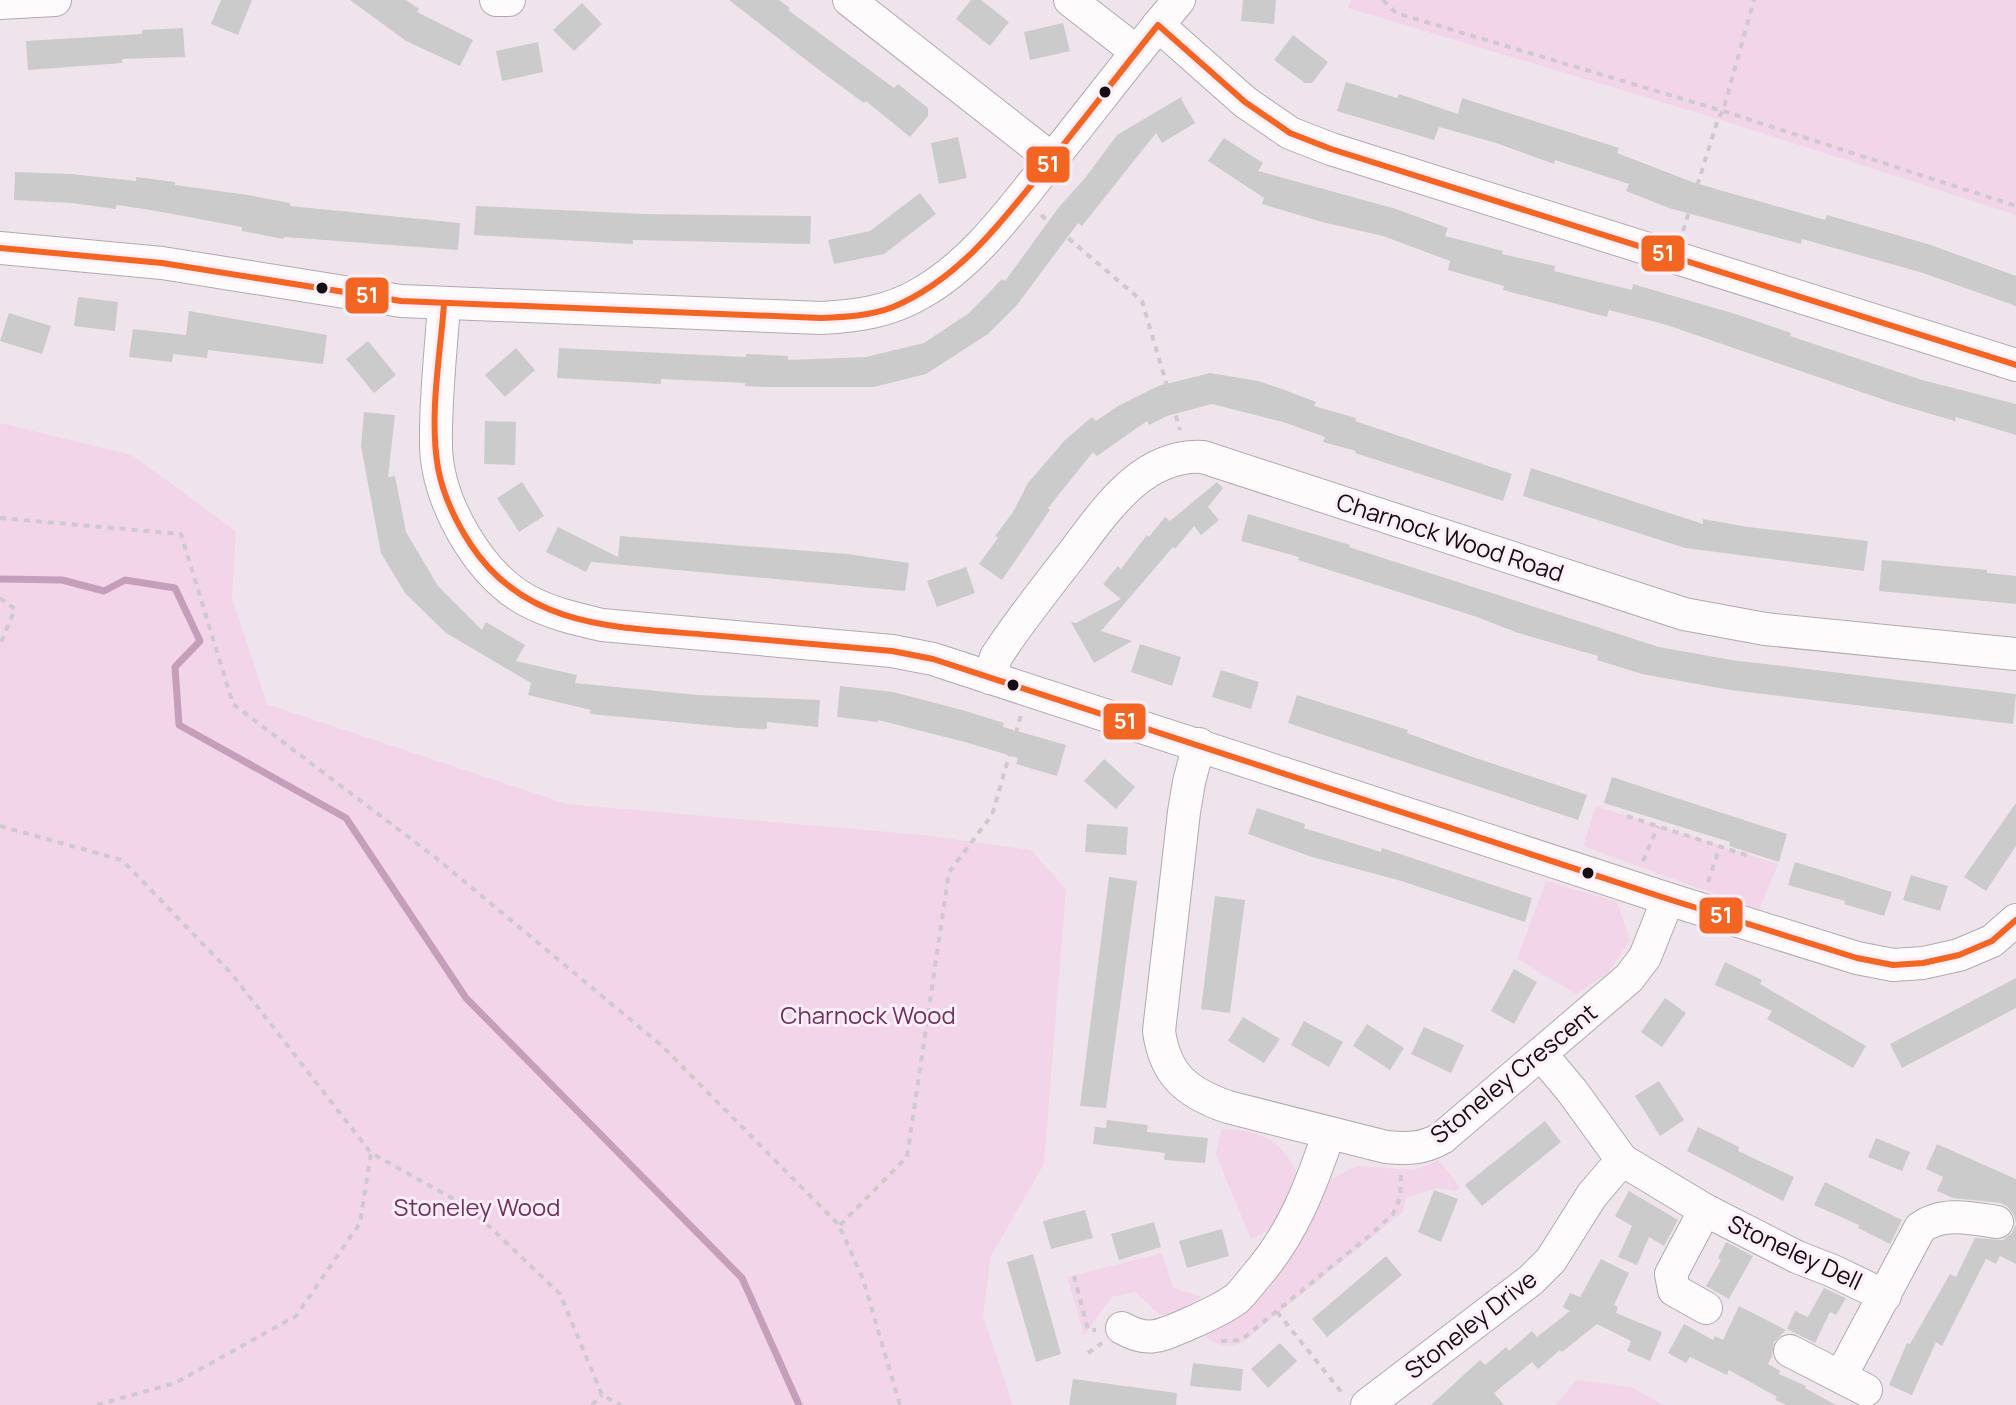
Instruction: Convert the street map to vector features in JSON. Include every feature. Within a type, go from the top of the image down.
[{"type":"street","points":[[0,3],[55,0]]},
{"type":"street","points":[[496,0],[509,0]]},
{"type":"street","points":[[849,0],[1052,159]]},
{"type":"street","points":[[1070,0],[1137,52]]},
{"type":"street","points":[[0,248],[162,263],[352,295],[444,304],[821,318],[860,316],[893,307],[922,293],[960,265],[1021,198],[1179,0]]},
{"type":"street","points":[[1158,25],[1245,102],[1290,133],[1331,149],[2016,365]]},
{"type":"street","points":[[444,304],[436,447],[441,484],[477,555],[501,583],[562,616],[602,625],[892,651],[933,659],[1857,958],[1893,965],[1923,963],[1959,955],[1992,941],[2016,920]]},
{"type":"street","points":[[990,678],[996,657],[1006,642],[1114,500],[1148,471],[1187,456]]},
{"type":"street","name":"Charnock Wood Road","points":[[1187,456],[1217,461],[1684,614],[1765,629],[2016,654]]},
{"type":"street","name":"Stoneley Crescent","points":[[1199,744],[1184,812],[1159,1031],[1162,1052],[1180,1080],[1207,1100],[1329,1133],[1403,1149],[1427,1146],[1442,1138],[1629,978],[1684,904]]},
{"type":"street","name":"Stoneley Dell","points":[[1541,1054],[1622,1160],[1705,1210],[1797,1257],[1885,1296]]},
{"type":"street","points":[[1122,1328],[1138,1337],[1163,1335],[1203,1318],[1237,1298],[1287,1235],[1303,1206],[1329,1133]]},
{"type":"street","name":"Stoneley Drive","points":[[1367,1405],[1531,1280],[1551,1260],[1592,1195],[1622,1160]]},
{"type":"street","name":"Stoneley Dell","points":[[1705,1210],[1671,1274],[1671,1283],[1674,1290],[1706,1308]]},
{"type":"street","name":"Stoneley Dell","points":[[1790,1351],[1854,1383],[1885,1296],[1920,1228],[1939,1218],[1997,1222]]},
{"type":"path","points":[[1383,0],[1396,13],[1723,111],[2016,206]]},
{"type":"path","points":[[1675,258],[1723,111],[1754,0]]},
{"type":"path","points":[[1021,198],[1142,301],[1187,456]]},
{"type":"path","points":[[0,518],[181,534],[233,704],[436,858],[661,1045],[839,1225],[863,1279],[900,1405]]},
{"type":"path","points":[[0,598],[15,609],[0,645]]},
{"type":"path","points":[[839,1225],[907,1157],[949,872],[992,815],[1028,689]]},
{"type":"path","points":[[1627,816],[1752,857]]},
{"type":"path","points":[[0,826],[122,860],[231,973],[371,1153],[470,1208],[560,1294],[602,1395],[621,1405]]},
{"type":"path","points":[[1633,887],[1658,826]]},
{"type":"path","points":[[1684,904],[1720,846]]},
{"type":"path","points":[[1203,1318],[1213,1336],[1223,1342],[1241,1340],[1393,1214],[1400,1198],[1403,1149]]},
{"type":"path","points":[[97,1405],[175,1383],[296,1316],[360,1223],[371,1153]]},
{"type":"path","points":[[1074,1276],[1088,1330],[1122,1328]]},
{"type":"path","points":[[1277,1312],[1351,1405]]},
{"type":"path","points":[[592,1405],[602,1395]]},
{"type":"green space","points":[[1351,0],[2016,0],[2016,215],[1718,119],[1348,8]]},
{"type":"green space","points":[[0,423],[132,455],[236,531],[232,598],[267,704],[567,804],[923,835],[1031,850],[1066,889],[1044,1164],[991,1256],[983,1316],[1013,1405],[0,1405]]},
{"type":"green space","points":[[1596,806],[1778,864],[1759,910],[1583,846]]},
{"type":"green space","points":[[1546,881],[1617,902],[1630,940],[1608,973],[1576,994],[1517,959]]},
{"type":"green space","points":[[1221,1129],[1268,1139],[1285,1153],[1297,1175],[1275,1227],[1251,1239],[1216,1155]]},
{"type":"green space","points":[[1439,1160],[1460,1187],[1456,1191],[1437,1188],[1406,1198],[1403,1212],[1242,1343],[1220,1345],[1202,1333],[1323,1184],[1356,1166],[1414,1170]]},
{"type":"green space","points":[[1162,1253],[1173,1288],[1202,1297],[1175,1313],[1160,1315],[1135,1292],[1112,1297],[1084,1335],[1067,1277]]},
{"type":"green space","points":[[1577,1380],[1631,1387],[1664,1405],[1555,1405]]},
{"type":"building","points":[[221,0],[252,0],[238,35],[211,24]]},
{"type":"building","points":[[350,0],[406,0],[419,9],[417,12],[473,40],[460,66],[406,41]]},
{"type":"building","points":[[729,0],[779,0],[790,8],[788,10],[894,88],[898,84],[928,108],[928,116],[910,137]]},
{"type":"building","points":[[971,0],[981,0],[1009,22],[990,46],[956,19]]},
{"type":"building","points":[[1243,0],[1276,0],[1274,24],[1241,21]]},
{"type":"building","points":[[582,3],[602,24],[574,51],[553,30]]},
{"type":"building","points":[[1063,23],[1070,51],[1030,60],[1024,32]]},
{"type":"building","points":[[183,28],[185,57],[122,59],[122,63],[28,70],[26,41],[142,34],[142,30]]},
{"type":"building","points":[[1293,35],[1328,62],[1312,83],[1305,83],[1274,60]]},
{"type":"building","points":[[538,42],[543,72],[502,81],[496,51]]},
{"type":"building","points":[[1346,82],[1397,98],[1399,94],[1458,114],[1462,98],[1619,148],[1617,153],[1695,183],[1825,220],[1827,215],[1928,244],[2016,276],[2016,306],[1920,272],[1802,239],[1801,244],[1669,208],[1626,191],[1629,184],[1555,160],[1554,164],[1496,143],[1439,127],[1434,140],[1337,111]]},
{"type":"building","points":[[1183,96],[1181,99],[1195,123],[1162,143],[1156,133],[1082,226],[1078,223],[1017,305],[988,334],[926,374],[874,387],[766,387],[661,379],[661,384],[557,378],[559,348],[746,357],[746,354],[788,356],[788,360],[866,357],[924,343],[969,313],[1002,279],[1005,281],[1117,135]]},
{"type":"building","points":[[958,137],[967,178],[939,184],[931,143]]},
{"type":"building","points":[[1224,138],[1263,163],[1258,171],[1396,209],[1448,228],[1445,236],[1555,266],[1554,271],[1632,290],[1633,284],[1742,316],[1791,333],[1790,336],[1922,380],[2016,404],[2016,435],[1893,403],[1667,325],[1609,310],[1607,317],[1503,290],[1504,286],[1448,270],[1450,261],[1383,236],[1262,204],[1264,198],[1208,161]]},
{"type":"building","points":[[15,172],[136,181],[136,177],[248,195],[290,203],[290,206],[460,223],[458,250],[283,239],[242,231],[242,227],[151,210],[116,205],[116,209],[14,200]]},
{"type":"building","points":[[920,193],[936,214],[884,254],[834,264],[828,240],[870,231]]},
{"type":"building","points":[[476,206],[644,214],[811,216],[810,244],[633,240],[633,244],[474,235]]},
{"type":"building","points":[[78,297],[118,302],[115,331],[74,326]]},
{"type":"building","points":[[189,311],[327,335],[323,364],[208,350],[207,358],[173,354],[172,362],[129,357],[133,329],[186,335]]},
{"type":"building","points":[[9,313],[51,326],[42,354],[0,341]]},
{"type":"building","points":[[368,341],[396,375],[374,393],[346,359]]},
{"type":"building","points":[[516,348],[535,370],[505,397],[485,375]]},
{"type":"building","points":[[1210,373],[1258,381],[1282,389],[1316,402],[1314,406],[1512,474],[1503,501],[1323,442],[1325,437],[1283,422],[1212,404],[1167,416],[1149,425],[1147,421],[1097,456],[1093,452],[1048,508],[1050,510],[1002,580],[979,564],[998,538],[995,536],[1013,512],[1028,483],[1065,440],[1092,417],[1096,421],[1158,386]]},
{"type":"building","points":[[364,412],[395,415],[388,477],[395,476],[406,532],[438,586],[482,630],[486,622],[525,645],[516,661],[577,675],[575,683],[698,695],[820,700],[818,727],[767,722],[767,729],[739,728],[590,714],[591,710],[528,695],[531,683],[446,633],[405,593],[381,553],[361,446]]},
{"type":"building","points":[[485,421],[516,422],[515,465],[484,464]]},
{"type":"building","points":[[1531,468],[1703,524],[1703,519],[1868,541],[1864,571],[1685,548],[1523,496]]},
{"type":"building","points":[[522,482],[544,516],[519,532],[497,498]]},
{"type":"building","points":[[1217,482],[1223,488],[1208,507],[1219,520],[1201,535],[1194,526],[1175,549],[1173,547],[1101,631],[1132,641],[1094,663],[1071,622],[1076,623],[1121,599],[1103,584],[1118,566],[1121,569],[1165,517],[1170,521]]},
{"type":"building","points":[[1248,514],[1659,647],[1731,660],[2016,694],[2013,724],[1730,690],[1642,674],[1597,660],[1598,656],[1518,633],[1298,560],[1299,557],[1241,541]]},
{"type":"building","points":[[558,527],[618,557],[620,536],[847,554],[909,563],[905,591],[591,562],[586,572],[546,552]]},
{"type":"building","points":[[1882,560],[1987,570],[1987,573],[2016,576],[2016,604],[1879,591]]},
{"type":"building","points":[[966,567],[975,593],[937,607],[927,581]]},
{"type":"building","points":[[1140,644],[1181,657],[1172,686],[1131,672]]},
{"type":"building","points":[[1221,670],[1259,682],[1251,709],[1212,697]]},
{"type":"building","points":[[840,686],[893,692],[962,710],[1004,723],[1003,727],[1066,745],[1057,776],[1016,764],[1018,758],[965,742],[878,720],[837,717]]},
{"type":"building","points":[[1297,695],[1408,730],[1407,733],[1470,756],[1587,795],[1578,820],[1288,723]]},
{"type":"building","points":[[1104,759],[1135,787],[1116,809],[1084,781]]},
{"type":"building","points":[[1612,777],[1787,834],[1779,862],[1729,846],[1730,842],[1604,803]]},
{"type":"building","points":[[2016,803],[2016,846],[1986,891],[1964,877]]},
{"type":"building","points":[[1257,808],[1305,824],[1304,828],[1381,852],[1382,848],[1532,898],[1525,922],[1398,880],[1312,857],[1248,834]]},
{"type":"building","points":[[1087,824],[1128,827],[1126,855],[1085,852]]},
{"type":"building","points":[[1795,862],[1892,892],[1884,916],[1788,885]]},
{"type":"building","points":[[1911,875],[1948,886],[1940,911],[1903,900]]},
{"type":"building","points":[[1109,877],[1137,881],[1106,1108],[1080,1106]]},
{"type":"building","points":[[1215,896],[1245,900],[1230,1013],[1201,1009]]},
{"type":"building","points":[[1725,962],[1762,980],[1760,984],[1866,1046],[1853,1068],[1767,1019],[1772,1011],[1715,985]]},
{"type":"building","points":[[1514,969],[1537,982],[1514,1024],[1491,1011]]},
{"type":"building","points":[[2016,978],[2016,1008],[1902,1068],[1890,1044]]},
{"type":"building","points":[[1665,998],[1686,1013],[1662,1047],[1641,1032]]},
{"type":"building","points":[[1243,1017],[1280,1039],[1264,1063],[1228,1041]]},
{"type":"building","points":[[1304,1021],[1343,1042],[1329,1067],[1291,1045]]},
{"type":"building","points":[[1367,1024],[1404,1048],[1390,1070],[1353,1046]]},
{"type":"building","points":[[1424,1027],[1464,1045],[1451,1073],[1411,1054]]},
{"type":"building","points":[[1659,1081],[1684,1120],[1660,1136],[1635,1096]]},
{"type":"building","points":[[1107,1120],[1148,1125],[1147,1132],[1208,1138],[1205,1163],[1164,1160],[1165,1153],[1093,1144],[1095,1127],[1106,1128]]},
{"type":"building","points":[[1545,1121],[1561,1142],[1482,1206],[1465,1185]]},
{"type":"building","points":[[1698,1127],[1739,1147],[1738,1151],[1794,1177],[1783,1201],[1687,1151]]},
{"type":"building","points":[[1876,1138],[1910,1152],[1902,1171],[1868,1157]]},
{"type":"building","points":[[1937,1144],[2016,1179],[2016,1224],[2014,1215],[2001,1203],[1953,1198],[1937,1191],[1943,1177],[1926,1169]]},
{"type":"building","points":[[1825,1182],[1902,1220],[1890,1244],[1858,1228],[1859,1225],[1814,1205]]},
{"type":"building","points":[[1434,1190],[1458,1199],[1441,1242],[1418,1232]]},
{"type":"building","points":[[1629,1191],[1678,1220],[1664,1246],[1649,1237],[1637,1265],[1618,1257],[1632,1226],[1615,1216]]},
{"type":"building","points":[[1085,1210],[1093,1238],[1051,1249],[1043,1221]]},
{"type":"building","points":[[1154,1222],[1161,1247],[1119,1260],[1111,1234]]},
{"type":"building","points":[[2016,1224],[2016,1264],[2000,1256],[1996,1264],[1986,1259],[1942,1346],[1936,1342],[1912,1395],[1889,1385],[1907,1343],[1910,1344],[1950,1274],[1956,1277],[1975,1238],[2003,1240],[2012,1233]]},
{"type":"building","points":[[1222,1229],[1229,1256],[1187,1268],[1179,1241]]},
{"type":"building","points":[[1726,1242],[1753,1256],[1729,1299],[1706,1286],[1721,1260],[1718,1258]]},
{"type":"building","points":[[1033,1254],[1061,1354],[1036,1362],[1007,1262]]},
{"type":"building","points":[[1386,1256],[1402,1275],[1327,1337],[1312,1319]]},
{"type":"building","points":[[1601,1259],[1629,1273],[1614,1305],[1618,1307],[1616,1313],[1662,1332],[1650,1361],[1627,1351],[1631,1341],[1597,1324],[1538,1369],[1532,1362],[1494,1393],[1504,1405],[1431,1405],[1480,1360],[1485,1365],[1506,1347],[1509,1351],[1532,1331],[1537,1337],[1570,1311],[1563,1307],[1570,1293],[1580,1297]]},
{"type":"building","points":[[1824,1288],[1846,1298],[1836,1315],[1830,1312],[1815,1343],[1787,1329],[1795,1311],[1808,1317]]},
{"type":"building","points":[[1739,1306],[1786,1330],[1774,1342],[1768,1364],[1780,1371],[1779,1374],[1836,1405],[1786,1405],[1729,1370],[1727,1375],[1690,1357],[1686,1363],[1668,1353],[1684,1324],[1713,1340],[1715,1336],[1723,1340]]},
{"type":"building","points":[[1280,1343],[1297,1361],[1268,1388],[1251,1369]]},
{"type":"building","points":[[1193,1363],[1243,1369],[1241,1391],[1190,1386]]},
{"type":"building","points":[[1073,1379],[1177,1393],[1176,1405],[1069,1405]]},
{"type":"waterway","points":[[0,579],[62,580],[104,591],[125,580],[175,588],[200,641],[175,667],[179,725],[346,818],[466,998],[742,1278],[799,1405]]},
{"type":"transit line","name":"51","points":[[0,248],[162,263],[401,301],[821,318],[866,314],[893,307],[917,295],[939,281],[979,246],[1015,206],[1158,25],[1245,102],[1290,133],[1331,149],[2016,365]]},
{"type":"transit line","name":"51","points":[[444,304],[435,427],[443,488],[465,536],[494,573],[519,594],[548,609],[578,619],[643,630],[892,651],[933,659],[1857,958],[1893,965],[1923,963],[1959,955],[1992,941],[2016,920]]},
{"type":"park label","name":"Charnock Wood","points":[[868,1016]]},
{"type":"park label","name":"Stoneley Wood","points":[[477,1208]]}]
